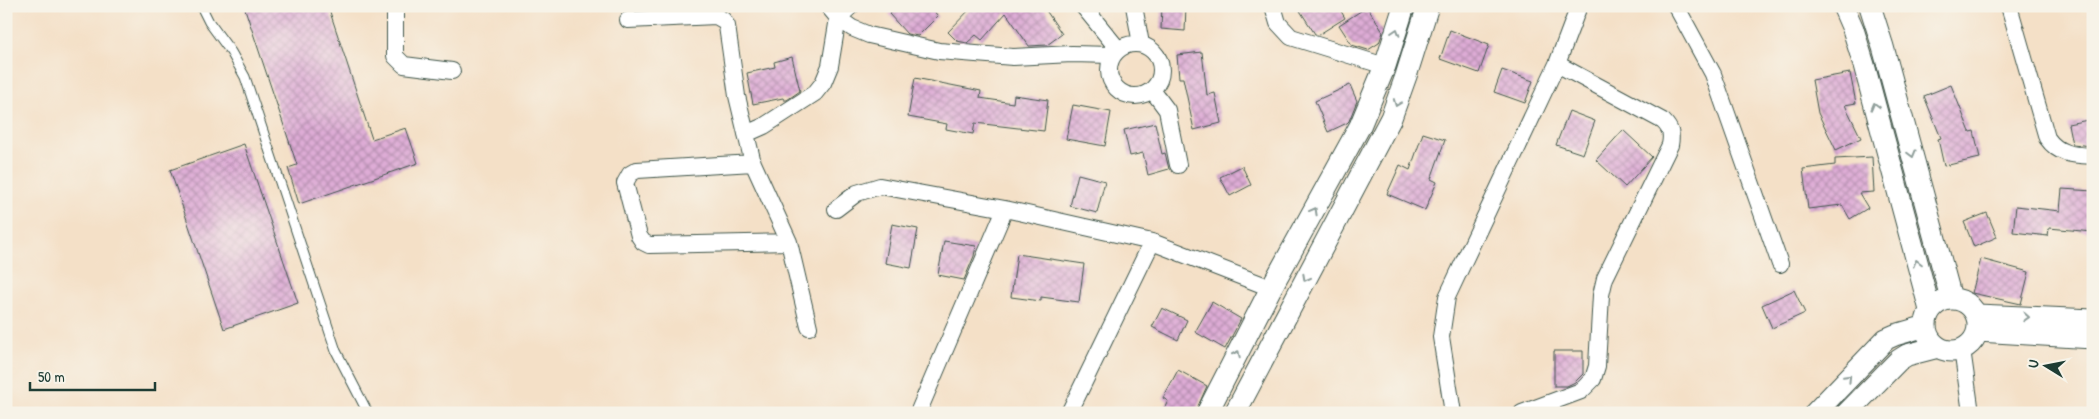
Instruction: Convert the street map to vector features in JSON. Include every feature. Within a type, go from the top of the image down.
[{"type":"street","points":[[395,6],[395,56],[398,62],[404,65],[452,71]]},
{"type":"street","points":[[833,12],[851,6]]},
{"type":"street","points":[[1082,6],[1115,52]]},
{"type":"street","points":[[1134,6],[1141,44]]},
{"type":"street","points":[[1273,6],[1278,24],[1291,37],[1385,66]]},
{"type":"street","points":[[1207,413],[1271,288],[1360,126],[1385,66],[1404,6]]},
{"type":"street","points":[[1221,386],[1239,405],[1391,118],[1428,6]]},
{"type":"street","points":[[1453,413],[1441,336],[1447,297],[1557,64],[1579,6]]},
{"type":"street","points":[[1676,6],[1713,74],[1780,264]]},
{"type":"street","points":[[1815,413],[1886,340],[1928,318],[1943,300],[1951,298],[1967,302],[1978,323],[1969,346],[1962,350],[1954,351],[1938,347],[1932,342],[1928,318],[1864,65],[1853,29],[1843,6]]},
{"type":"street","points":[[1870,6],[1951,298]]},
{"type":"street","points":[[2009,6],[2046,138],[2062,152],[2071,155],[2093,156]]},
{"type":"street","points":[[833,12],[852,28],[869,35],[939,51],[1013,57],[1115,52],[1125,45],[1141,44],[1155,52],[1161,67],[1157,84],[1152,90],[1137,96],[1128,96],[1114,87],[1108,72],[1115,52]]},
{"type":"street","points":[[746,134],[764,126],[808,97],[823,83],[830,66],[833,12]]},
{"type":"street","points":[[628,20],[716,16],[723,20],[727,26],[737,96],[753,162],[789,242],[809,327]]},
{"type":"street","points":[[1522,413],[1581,391],[1593,379],[1597,366],[1601,295],[1605,278],[1670,145],[1672,136],[1670,128],[1663,121],[1557,64]]},
{"type":"street","points":[[1152,90],[1167,110],[1178,165]]},
{"type":"street","points":[[753,162],[637,170],[630,174],[625,183],[639,236],[643,242],[649,245],[789,242]]},
{"type":"street","points":[[836,209],[857,192],[880,186],[1005,209],[1152,242],[1271,288]]},
{"type":"street","points":[[918,413],[1005,209]]},
{"type":"street","points":[[1069,413],[1152,242]]},
{"type":"street","points":[[1978,323],[2093,320]]},
{"type":"street","points":[[1978,323],[2093,338]]},
{"type":"street","points":[[1847,413],[1899,360],[1938,347]]},
{"type":"street","points":[[1962,350],[1971,413]]},
{"type":"lane","points":[[201,6],[209,22],[231,52],[245,77],[336,351],[368,413]]},
{"type":"building","points":[[244,6],[328,6],[372,139],[406,128],[418,163],[299,204],[288,168],[297,165]]},
{"type":"building","points":[[897,6],[929,6],[938,16],[918,36],[907,34],[889,14]]},
{"type":"building","points":[[973,6],[1043,6],[1062,34],[1047,45],[1029,46],[1006,13],[982,40],[976,35],[967,43],[957,41],[948,32]]},
{"type":"building","points":[[1162,6],[1186,6],[1185,31],[1161,29]]},
{"type":"building","points":[[1297,6],[1338,6],[1345,18],[1318,35],[1315,34]]},
{"type":"building","points":[[1367,7],[1383,32],[1379,43],[1368,50],[1352,45],[1339,25]]},
{"type":"building","points":[[1450,30],[1489,45],[1479,73],[1440,59]]},
{"type":"building","points":[[1202,52],[1207,95],[1215,93],[1221,123],[1194,130],[1183,78],[1179,78],[1177,55]]},
{"type":"building","points":[[792,57],[800,91],[787,100],[783,98],[753,104],[747,73],[775,67],[774,62]]},
{"type":"building","points":[[1502,70],[1533,81],[1525,103],[1494,92]]},
{"type":"building","points":[[1850,73],[1856,103],[1845,105],[1861,138],[1836,150],[1818,113],[1812,80]]},
{"type":"building","points":[[915,78],[981,91],[980,98],[1013,103],[1014,95],[1048,100],[1044,131],[975,123],[973,134],[946,129],[947,124],[908,117]]},
{"type":"building","points":[[1350,85],[1357,101],[1349,121],[1328,132],[1315,101]]},
{"type":"building","points":[[1951,85],[1970,132],[1974,131],[1980,158],[1944,166],[1938,139],[1941,138],[1924,96]]},
{"type":"building","points":[[1073,105],[1111,112],[1105,146],[1066,139]]},
{"type":"building","points":[[1569,111],[1595,121],[1583,154],[1556,145]]},
{"type":"building","points":[[2093,119],[2093,146],[2072,144],[2068,124]]},
{"type":"building","points":[[1155,123],[1162,154],[1165,153],[1169,169],[1148,175],[1143,153],[1130,156],[1124,130]]},
{"type":"building","points":[[1623,130],[1652,157],[1625,187],[1596,160]]},
{"type":"building","points":[[1423,133],[1445,140],[1431,179],[1437,182],[1425,210],[1387,194],[1400,165],[1410,170]]},
{"type":"building","points":[[244,144],[298,303],[224,329],[170,170]]},
{"type":"building","points":[[1872,157],[1874,192],[1859,193],[1868,208],[1850,219],[1842,205],[1808,209],[1803,169],[1835,165],[1835,159]]},
{"type":"building","points":[[1242,166],[1251,185],[1230,196],[1220,177]]},
{"type":"building","points":[[1078,174],[1105,181],[1097,213],[1070,206]]},
{"type":"building","points":[[2062,189],[2093,191],[2093,232],[2049,228],[2048,236],[2013,232],[2016,206],[2060,211]]},
{"type":"building","points":[[1987,213],[1997,237],[1974,247],[1964,222]]},
{"type":"building","points":[[892,224],[918,229],[911,268],[885,263]]},
{"type":"building","points":[[944,241],[976,246],[964,280],[938,275]]},
{"type":"building","points":[[1017,254],[1084,264],[1079,302],[1041,297],[1041,301],[1011,297]]},
{"type":"building","points":[[1981,259],[2029,272],[2021,304],[1972,293]]},
{"type":"building","points":[[1794,290],[1805,313],[1772,328],[1762,305]]},
{"type":"building","points":[[1212,302],[1241,319],[1225,349],[1195,332]]},
{"type":"building","points":[[1162,308],[1187,320],[1178,340],[1152,327]]},
{"type":"building","points":[[1554,351],[1583,351],[1583,374],[1575,382],[1567,386],[1554,386]]},
{"type":"building","points":[[1178,370],[1207,386],[1195,413],[1162,413],[1168,401],[1163,398]]}]
